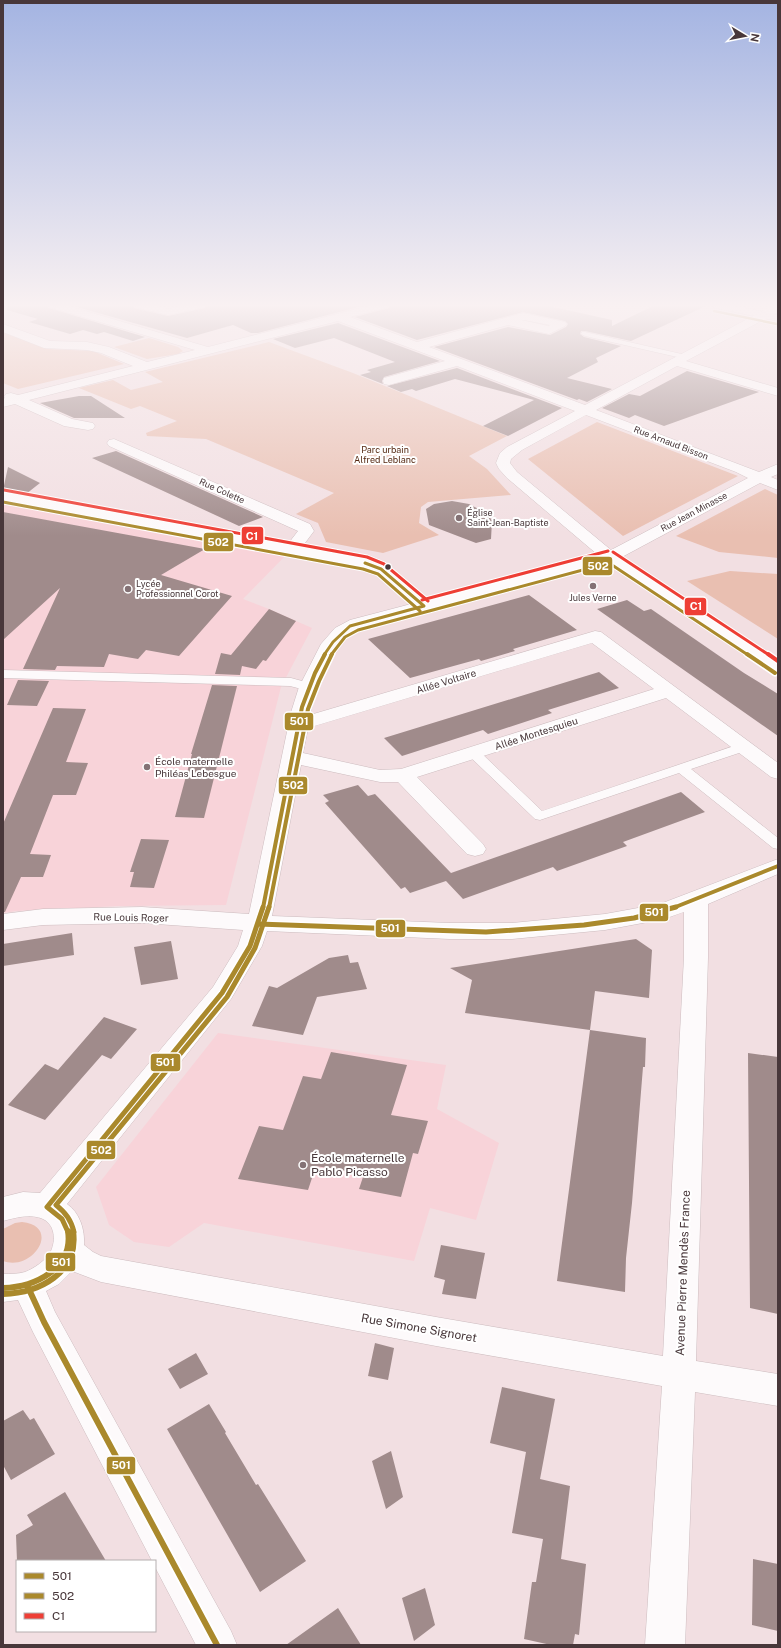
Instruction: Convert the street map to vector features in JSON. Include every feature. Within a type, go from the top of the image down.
[{"type":"street","points":[[9,401],[83,382]]},
{"type":"street","name":"Rue Arnaud Bisson","points":[[509,382],[760,477],[778,486]]},
{"type":"street","points":[[639,382],[512,451],[504,457],[502,464],[506,470],[610,557],[778,668]]},
{"type":"street","points":[[748,382],[778,392]]},
{"type":"street","points":[[3,393],[9,401],[69,423],[88,426]]},
{"type":"street","name":"Rue Colette","points":[[114,443],[304,527],[306,531],[292,549]]},
{"type":"street","name":"Rue Jean Minasse","points":[[47,1207],[222,993],[243,960],[258,924],[267,892],[297,725],[309,687],[330,644],[341,632],[356,624],[610,557],[778,468]]},
{"type":"street","points":[[3,496],[357,561],[376,566],[424,606]]},
{"type":"street","name":"Allée Voltaire","points":[[297,725],[595,636],[668,691]]},
{"type":"street","points":[[668,691],[778,773]]},
{"type":"street","name":"Allée Montesquieu","points":[[292,757],[376,776],[388,777],[404,775],[668,691]]},
{"type":"street","points":[[404,775],[475,849]]},
{"type":"street","name":"Rue Louis Roger","points":[[3,922],[43,917],[142,915],[258,924],[450,931],[512,931],[576,925],[664,911],[696,900],[778,866]]},
{"type":"street","name":"Avenue Pierre Mendès France","points":[[666,1645],[696,957],[696,900]]},
{"type":"street","points":[[3,1209],[25,1204],[47,1207],[61,1216],[67,1226],[69,1237],[67,1248],[62,1260],[52,1271],[40,1279],[15,1287],[44,1322],[217,1645]]},
{"type":"street","name":"Rue Simone Signoret","points":[[67,1248],[77,1260],[101,1269],[303,1308],[778,1390]]},
{"type":"lane","points":[[3,674],[291,682],[309,687]]},
{"type":"lane","points":[[473,753],[540,816],[743,747]]},
{"type":"lane","points":[[681,768],[778,845]]},
{"type":"shaded area","points":[[3,501],[289,552],[243,599],[312,628],[281,687],[226,905],[119,906],[16,911],[3,913]]},
{"type":"shaded area","name":"École maternelle Pablo Picasso","points":[[218,1033],[446,1065],[437,1109],[499,1143],[476,1220],[430,1208],[414,1261],[204,1223],[169,1247],[134,1242],[109,1225],[96,1187]]},
{"type":"green space","points":[[3,382],[48,382],[18,389]]},
{"type":"green space","name":"Parc urbain Alfred Leblanc","points":[[105,382],[116,382],[131,390],[163,382],[375,382],[507,436],[469,456],[487,469],[511,495],[428,502],[421,507],[419,523],[439,535],[383,553],[326,542],[318,523],[296,514],[334,493],[206,439],[147,436],[146,433],[177,421],[140,406],[131,409],[79,388]]},
{"type":"green space","points":[[597,422],[738,476],[623,536],[528,459]]},
{"type":"green space","points":[[765,489],[778,495],[778,558],[719,552],[676,536]]},
{"type":"green space","points":[[730,571],[778,574],[778,639],[687,581]]},
{"type":"green space","points":[[22,1222],[34,1225],[40,1231],[41,1239],[39,1247],[33,1255],[24,1260],[14,1263],[3,1261],[3,1229],[15,1223]]},
{"type":"building","points":[[403,382],[446,382],[416,391],[412,389],[401,392],[387,386]]},
{"type":"building","points":[[466,382],[494,382],[562,408],[508,436],[483,426],[534,400]]},
{"type":"building","points":[[528,382],[583,382],[612,389],[587,402],[579,399],[577,400]]},
{"type":"building","points":[[666,382],[724,382],[759,392],[664,426],[635,415],[629,418],[602,408],[629,394],[640,396]]},
{"type":"building","points":[[79,396],[91,396],[125,418],[74,418],[40,403]]},
{"type":"building","points":[[116,451],[263,517],[239,526],[92,458]]},
{"type":"building","points":[[8,467],[40,483],[26,494],[3,490]]},
{"type":"building","name":"Église Saint-Jean-Baptiste","points":[[452,501],[469,504],[488,514],[492,521],[491,539],[476,543],[429,525],[426,509],[434,504]]},
{"type":"building","points":[[3,512],[205,549],[161,575],[232,596],[179,656],[146,650],[138,659],[109,654],[104,667],[57,666],[55,670],[23,669],[60,588],[3,640]]},
{"type":"building","points":[[529,595],[577,630],[513,649],[515,651],[481,661],[479,659],[410,678],[368,639]]},
{"type":"building","points":[[627,600],[644,611],[651,609],[744,673],[778,694],[778,736],[597,609]]},
{"type":"building","points":[[269,609],[296,621],[266,661],[263,660],[256,669],[242,666],[240,675],[215,674],[221,653],[231,655]]},
{"type":"building","points":[[599,672],[619,688],[548,710],[552,713],[488,734],[483,730],[402,756],[384,738]]},
{"type":"building","points":[[18,680],[49,681],[37,706],[7,705]]},
{"type":"building","points":[[212,685],[237,686],[204,818],[175,817],[191,754]]},
{"type":"building","points":[[53,708],[86,709],[66,762],[88,763],[76,795],[53,795],[30,854],[51,855],[43,877],[21,877],[5,912],[3,912],[3,824]]},
{"type":"building","points":[[358,785],[368,796],[375,794],[451,873],[681,792],[705,812],[623,842],[627,846],[557,871],[553,867],[463,899],[446,881],[410,893],[405,887],[401,889],[325,803],[329,801],[323,795]]},
{"type":"building","points":[[141,839],[169,840],[154,888],[130,887],[134,872],[130,872]]},
{"type":"building","points":[[72,933],[74,955],[3,966],[3,944]]},
{"type":"building","points":[[636,939],[652,950],[649,998],[595,991],[590,1030],[465,1013],[472,980],[450,968]]},
{"type":"building","points":[[171,941],[178,979],[141,985],[134,947]]},
{"type":"building","points":[[348,955],[350,963],[358,962],[367,989],[317,997],[303,1035],[252,1026],[269,986],[277,988],[329,958]]},
{"type":"building","points":[[104,1017],[137,1029],[111,1059],[102,1055],[45,1120],[8,1105],[45,1064],[58,1070]]},
{"type":"building","points":[[590,1030],[646,1038],[645,1067],[643,1067],[626,1258],[625,1292],[557,1281]]},
{"type":"building","points":[[331,1052],[407,1065],[391,1115],[428,1121],[418,1154],[413,1153],[401,1197],[359,1189],[364,1174],[316,1166],[308,1190],[238,1179],[259,1126],[283,1130],[303,1076],[321,1079]]},
{"type":"building","points":[[748,1053],[778,1057],[778,1314],[750,1308]]},
{"type":"building","points":[[441,1245],[485,1253],[476,1299],[442,1294],[445,1280],[434,1277]]},
{"type":"building","points":[[375,1343],[394,1348],[388,1380],[368,1376]]},
{"type":"building","points":[[196,1353],[208,1374],[180,1389],[168,1369]]},
{"type":"building","points":[[502,1387],[555,1399],[540,1479],[570,1486],[561,1559],[586,1564],[579,1635],[575,1634],[573,1645],[551,1645],[524,1639],[532,1582],[536,1582],[543,1539],[512,1533],[526,1452],[490,1443]]},
{"type":"building","points":[[209,1404],[256,1485],[258,1484],[306,1561],[260,1592],[167,1429]]},
{"type":"building","points":[[23,1410],[30,1420],[34,1418],[55,1454],[11,1480],[3,1465],[3,1421]]},
{"type":"building","points":[[391,1451],[403,1497],[386,1509],[372,1461]]},
{"type":"building","points":[[65,1492],[105,1560],[17,1560],[16,1535],[33,1525],[27,1515]]},
{"type":"building","points":[[753,1559],[778,1564],[778,1631],[752,1625]]},
{"type":"building","points":[[425,1588],[435,1625],[414,1641],[402,1598]]},
{"type":"building","points":[[338,1608],[361,1645],[286,1645]]},
{"type":"transit line","name":"C1","points":[[4,490],[367,557],[384,564],[428,601]]},
{"type":"transit line","name":"502","points":[[3,502],[363,569],[378,574],[420,611]]},
{"type":"transit line","name":"C1","points":[[422,600],[608,551]]},
{"type":"transit line","name":"C1","points":[[613,552],[778,661]]},
{"type":"transit line","name":"501","points":[[365,563],[381,569],[424,606]]},
{"type":"transit line","name":"502","points":[[3,1294],[21,1293],[34,1290],[50,1281],[66,1264],[74,1243],[74,1233],[71,1222],[65,1213],[56,1205],[227,997],[255,948],[269,909],[308,709],[328,660],[333,651],[346,636],[358,630],[609,563],[775,673]]},
{"type":"transit line","name":"501","points":[[47,1207],[222,993],[250,946],[263,908],[302,707],[315,673],[326,652],[341,633],[350,626],[424,606]]},
{"type":"transit line","name":"501","points":[[258,924],[486,932],[584,925],[634,918],[679,906],[778,866]]},
{"type":"transit line","name":"501","points":[[3,1288],[23,1286],[42,1279],[55,1269],[61,1262],[68,1246],[68,1229],[60,1216],[47,1207]]},
{"type":"transit line","name":"501","points":[[27,1285],[44,1322],[217,1645]]},
{"type":"place","name":"Église Saint-Jean-Baptiste","points":[[459,518]]},
{"type":"place","name":"Jules Verne","points":[[593,586]]},
{"type":"place","name":"Lycée Professionnel Corot","points":[[128,589]]},
{"type":"place","name":"École maternelle Philéas Lebesgue","points":[[147,767]]},
{"type":"place","name":"École maternelle Pablo Picasso","points":[[303,1165]]}]
